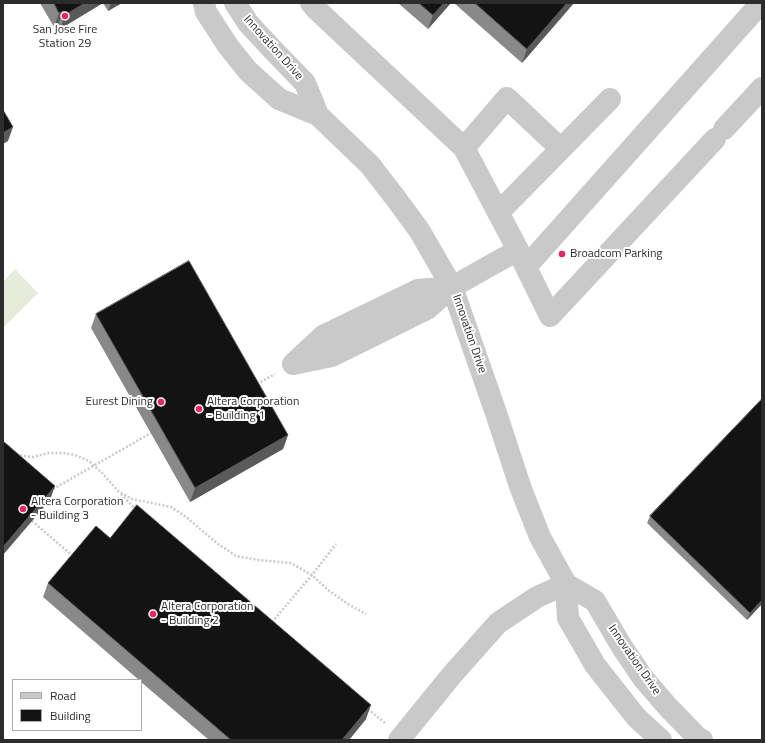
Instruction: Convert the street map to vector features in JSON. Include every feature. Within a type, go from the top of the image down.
[{"type":"street","name":"Innovation Drive","points":[[204,3],[206,12],[228,46],[248,71],[279,99],[318,115],[370,165],[419,230],[452,287],[521,489],[540,537],[566,584],[568,618],[595,665],[636,717],[661,740]]},
{"type":"street","name":"Innovation Drive","points":[[235,3],[248,23],[305,83],[318,115]]},
{"type":"street","points":[[311,3],[464,148],[550,316],[762,88]]},
{"type":"street","points":[[293,364],[332,356],[428,309],[452,287],[522,259],[761,3]]},
{"type":"street","points":[[464,148],[507,98],[561,149]]},
{"type":"street","points":[[498,213],[610,99]]},
{"type":"street","name":"Innovation Drive","points":[[566,584],[595,601],[622,647],[643,678],[667,706],[697,737],[702,740]]},
{"type":"street","points":[[401,738],[451,676],[498,623],[538,597],[566,584]]},
{"type":"path","points":[[255,385],[293,364]]},
{"type":"path","points":[[50,490],[151,433]]},
{"type":"path","points":[[15,455],[33,457],[56,453],[75,455],[89,461],[138,512]]},
{"type":"path","points":[[118,491],[132,499],[171,507],[186,516],[218,544],[236,556],[291,563],[312,575],[348,604],[366,614]]},
{"type":"path","points":[[32,521],[76,558]]},
{"type":"path","points":[[270,624],[312,575],[336,544]]},
{"type":"path","points":[[364,705],[401,738]]},
{"type":"green space","points":[[15,269],[38,293],[3,328],[3,282]]},
{"type":"building","points":[[54,3],[85,3],[65,15],[63,11],[59,13]]},
{"type":"building","points":[[419,3],[444,3],[433,15]]},
{"type":"building","points":[[475,3],[567,3],[527,49]]},
{"type":"building","points":[[3,110],[13,127],[3,133]]},
{"type":"building","name":"Altera Corporation - Building 1","points":[[189,261],[288,435],[195,488],[96,314]]},
{"type":"building","points":[[762,399],[762,600],[750,613],[650,516]]},
{"type":"building","name":"Altera Corporation - Building 3","points":[[3,441],[55,486],[4,546],[3,545]]},
{"type":"building","name":"Altera Corporation - Building 2","points":[[137,505],[371,705],[342,740],[231,740],[48,583],[96,526],[110,538]]},
{"type":"place","name":"San Jose Fire Station 29","points":[[65,16]]},
{"type":"place","name":"Broadcom Parking","points":[[562,254]]},
{"type":"place","name":"Eurest Dining","points":[[161,402]]},
{"type":"place","name":"Altera Corporation - Building 1","points":[[199,409]]},
{"type":"place","name":"Altera Corporation - Building 3","points":[[23,509]]},
{"type":"place","name":"Altera Corporation - Building 2","points":[[153,614]]}]
